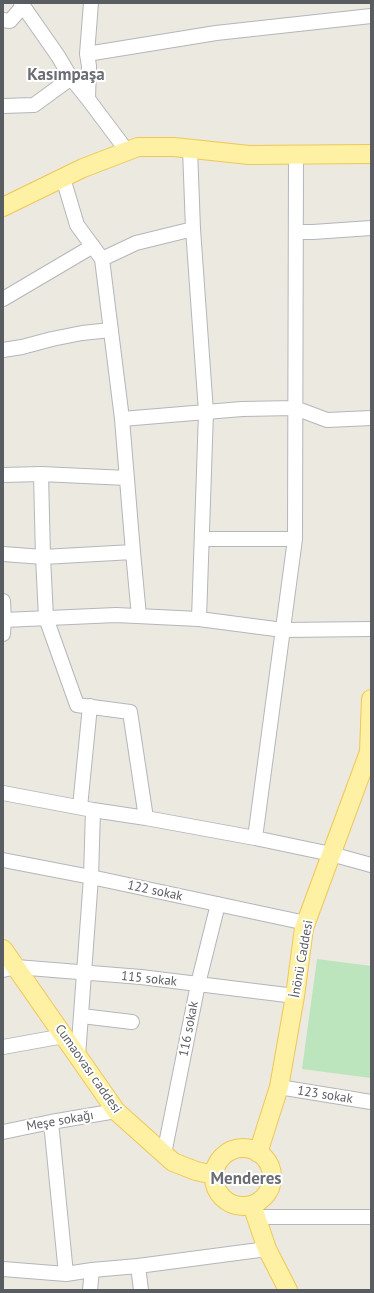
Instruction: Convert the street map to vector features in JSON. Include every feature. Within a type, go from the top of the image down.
[{"type":"main road","points":[[3,207],[83,168],[138,146],[190,149],[249,155],[371,154]]},
{"type":"main road","name":"İnönü Caddesi","points":[[258,1153],[279,1088],[295,996],[304,928],[369,752],[371,698]]},
{"type":"main road","name":"Cumaovası caddesi","points":[[3,949],[9,968],[64,1036],[116,1112],[173,1162],[196,1171],[214,1174]]},
{"type":"main road","points":[[254,1211],[271,1186],[272,1176],[270,1167],[266,1159],[249,1149],[240,1148],[230,1151],[222,1157],[217,1165],[214,1174],[217,1189],[225,1200],[233,1205],[242,1206],[254,1211],[267,1249],[288,1290]]},
{"type":"street","points":[[88,99],[89,66],[87,54],[91,3]]},
{"type":"street","points":[[3,20],[10,21],[22,5],[58,56],[71,78],[127,151]]},
{"type":"street","points":[[87,54],[216,33],[371,16]]},
{"type":"street","points":[[3,106],[34,105],[71,78]]},
{"type":"street","points":[[190,149],[193,229],[206,412],[199,619]]},
{"type":"street","points":[[255,838],[294,539],[296,155]]},
{"type":"street","points":[[63,178],[77,225],[102,259],[122,419],[139,616]]},
{"type":"street","points":[[296,232],[371,228]]},
{"type":"street","points":[[102,259],[136,243],[193,229]]},
{"type":"street","points":[[3,299],[93,246]]},
{"type":"street","points":[[3,350],[22,347],[52,338],[111,330]]},
{"type":"street","points":[[122,419],[242,408],[295,408],[327,420],[371,418]]},
{"type":"street","points":[[3,475],[41,474],[127,478]]},
{"type":"street","points":[[41,474],[46,618],[77,705],[130,712],[146,818]]},
{"type":"street","points":[[202,539],[294,539]]},
{"type":"street","points":[[3,554],[43,557],[133,552]]},
{"type":"street","points":[[3,601],[3,634]]},
{"type":"street","points":[[4,620],[116,615],[199,619],[283,630],[371,629]]},
{"type":"street","points":[[78,1056],[92,878],[86,809],[90,706]]},
{"type":"street","points":[[3,793],[255,838],[331,854],[371,865]]},
{"type":"street","name":"122 sokak","points":[[3,860],[306,923]]},
{"type":"street","name":"116 sokak","points":[[164,1154],[198,984],[218,904]]},
{"type":"street","name":"115 sokak","points":[[9,968],[141,977],[295,996]]},
{"type":"street","points":[[82,1016],[132,1022]]},
{"type":"street","points":[[3,1047],[64,1036]]},
{"type":"street","name":"123 sokak","points":[[279,1088],[371,1102]]},
{"type":"street","name":"Meşe sokağı","points":[[3,1132],[51,1122],[116,1112]]},
{"type":"street","points":[[51,1122],[66,1274]]},
{"type":"street","points":[[254,1211],[371,1217]]},
{"type":"street","points":[[3,1269],[66,1274],[267,1249]]},
{"type":"street","points":[[138,1266],[141,1290]]},
{"type":"street","points":[[90,1290],[92,1270]]},
{"type":"green space","points":[[317,959],[371,966],[371,1078],[302,1069]]},
{"type":"district","name":"Kasımpaşa","points":[[66,75]]},
{"type":"district","name":"Menderes","points":[[246,1179]]}]
